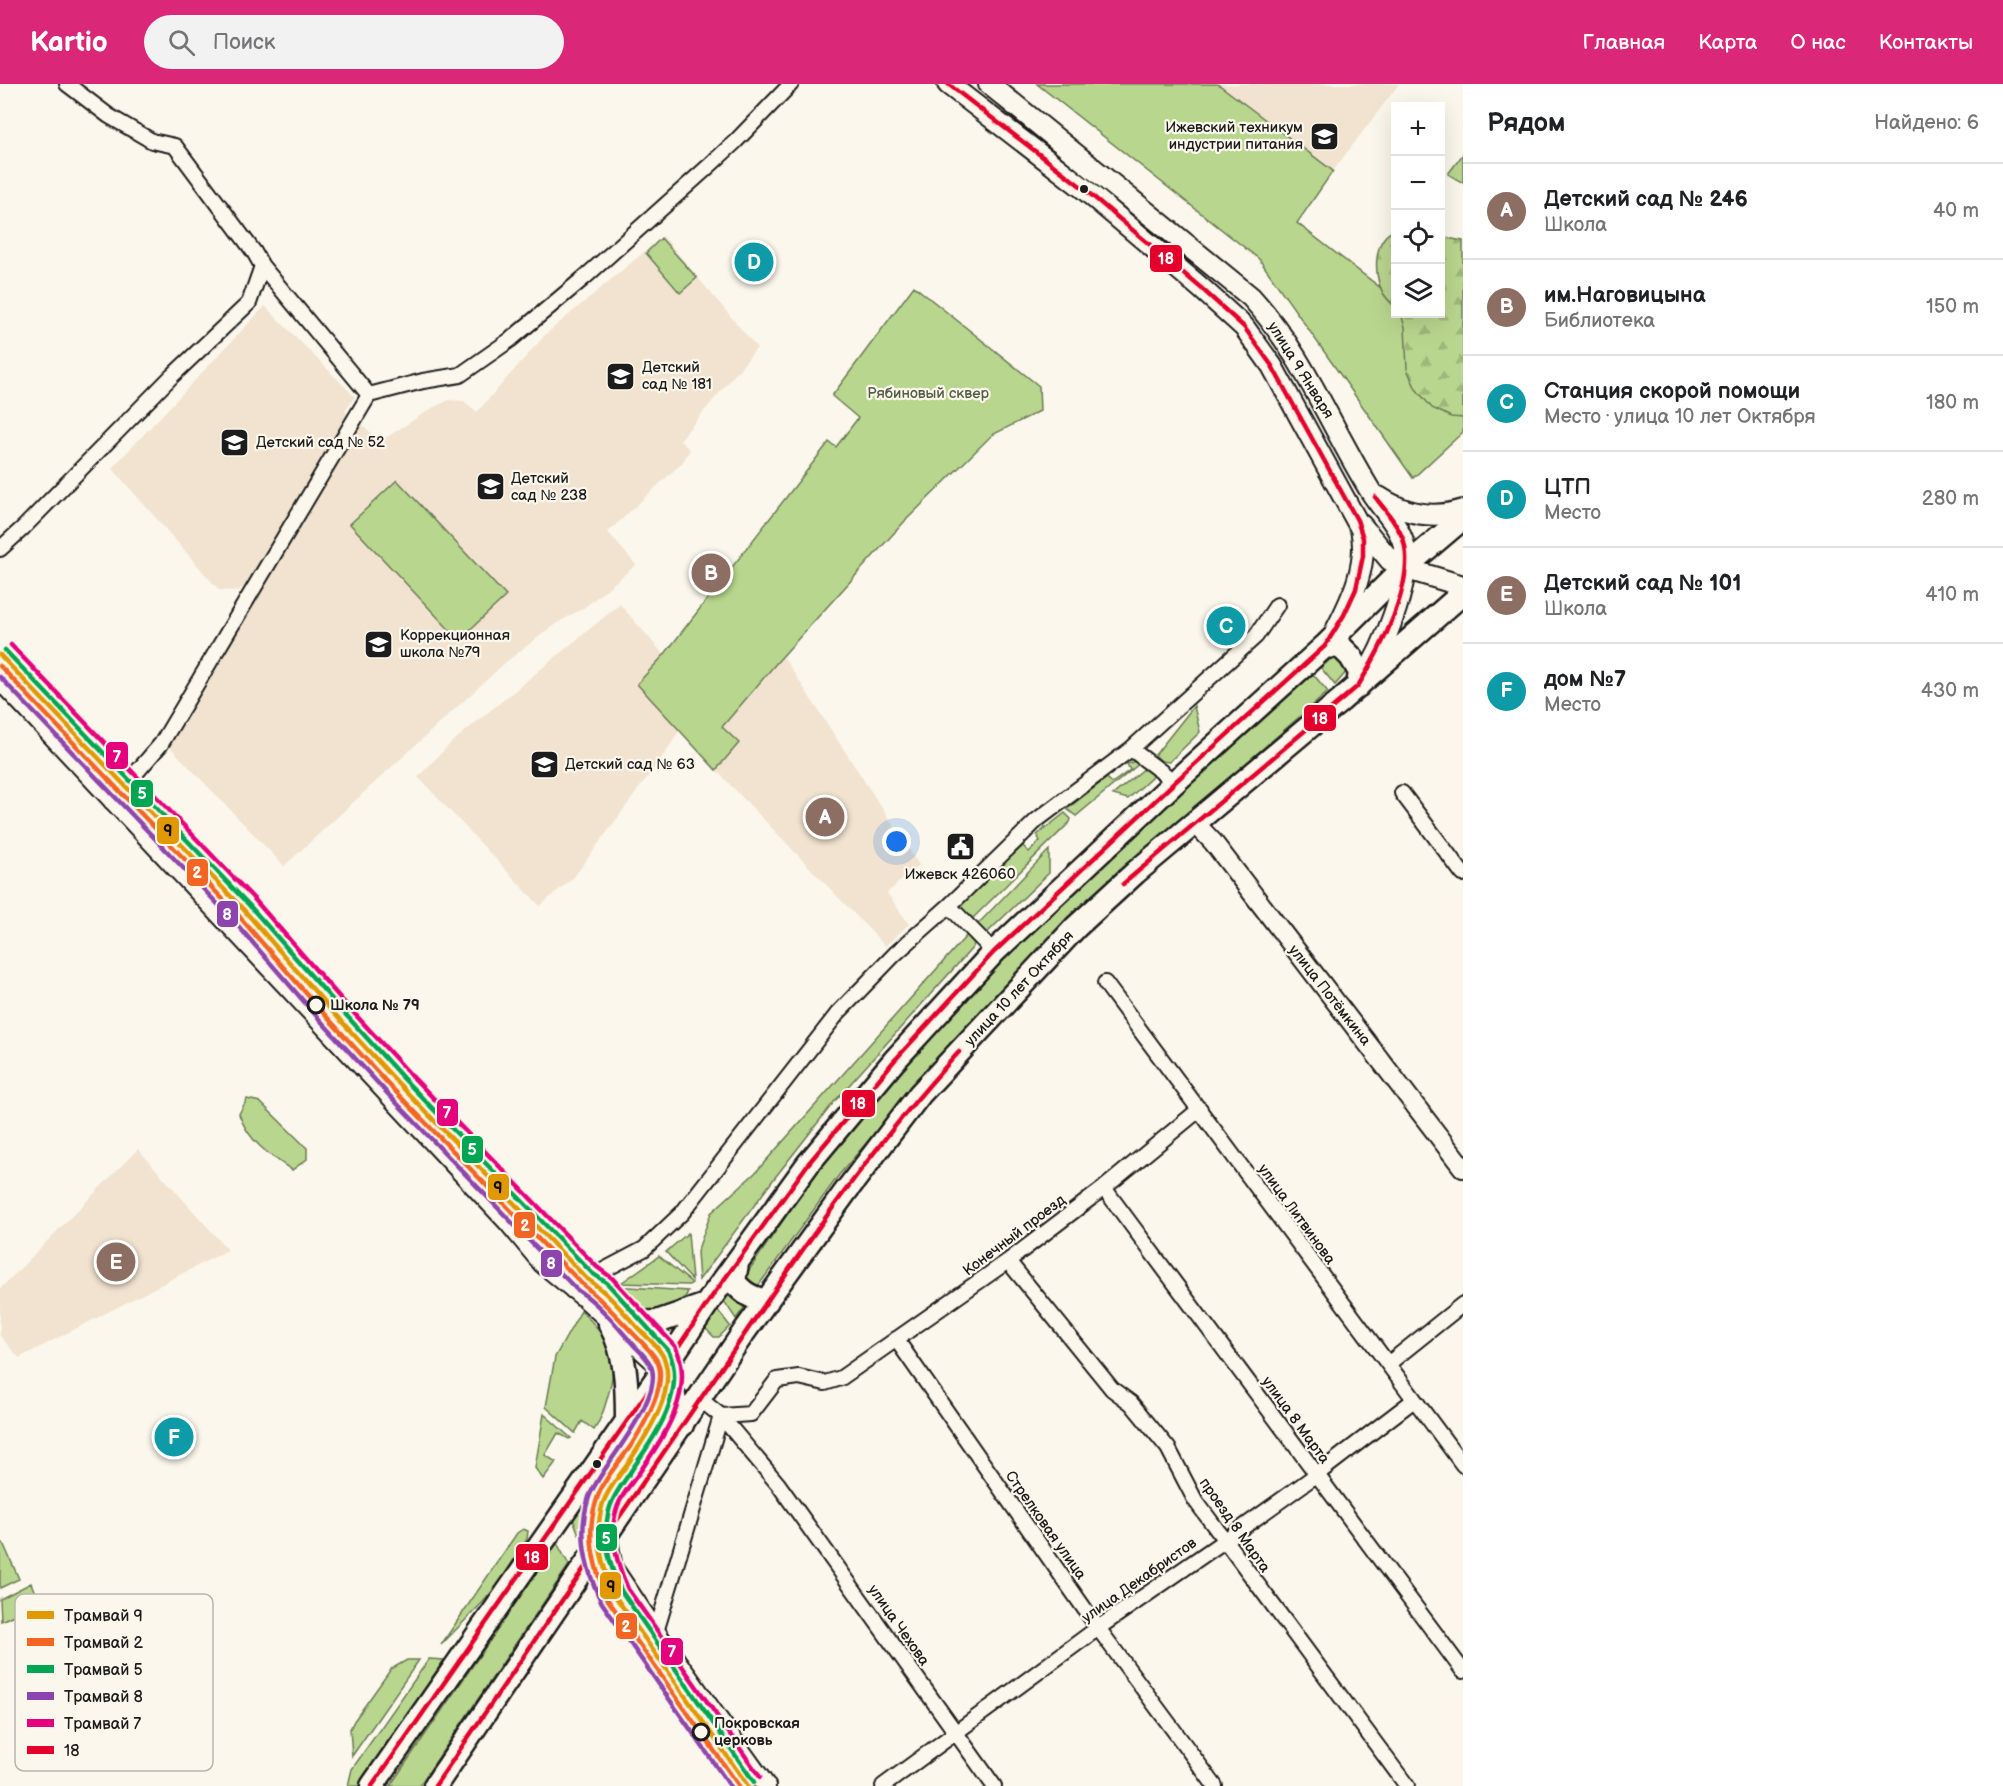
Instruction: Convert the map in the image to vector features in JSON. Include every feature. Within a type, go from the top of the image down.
[{"type":"main road","name":"улица 9 Января","points":[[948,84],[966,91],[1201,288],[1244,327],[1272,366],[1357,520],[1363,538],[1360,573],[1351,602],[1324,646]]},
{"type":"main road","name":"улица 9 Января","points":[[990,84],[1251,297],[1269,318],[1306,371],[1371,492],[1400,533],[1405,554],[1402,584],[1387,632],[1377,656],[1358,686]]},
{"type":"main road","points":[[1371,492],[1397,508],[1409,512],[1433,516],[1463,510]]},
{"type":"main road","points":[[372,1786],[627,1422],[706,1305],[808,1164],[894,1061],[994,952],[1324,646],[1404,568],[1463,518]]},
{"type":"main road","points":[[1357,520],[1390,560],[1404,568],[1463,586]]},
{"type":"main road","name":"улица 10 лет Октября","points":[[435,1786],[767,1301],[846,1191],[920,1094],[1076,927],[1136,872],[1358,686],[1463,593]]},
{"type":"main road","points":[[1324,646],[1341,647],[1352,657],[1360,672],[1358,686]]},
{"type":"main road","points":[[737,1263],[734,1282],[742,1292],[754,1299],[767,1301]]},
{"type":"main road","points":[[627,1422],[624,1362],[619,1341],[610,1324],[657,1322],[706,1305]]},
{"type":"main road","points":[[662,1371],[674,1397],[682,1425]]},
{"type":"street","points":[[67,84],[109,116],[152,141],[175,146],[262,266],[369,395]]},
{"type":"street","points":[[111,802],[161,744],[369,395],[423,381],[460,375],[510,340],[585,277],[735,142],[791,84]]},
{"type":"street","points":[[0,549],[172,376],[249,303],[262,266]]},
{"type":"street","points":[[572,1291],[587,1279],[644,1249],[682,1213],[837,1013],[895,954],[949,906],[1037,820],[1131,749],[1256,636],[1277,605]]},
{"type":"street","points":[[0,683],[507,1224],[541,1265],[662,1371]]},
{"type":"street","points":[[1131,749],[1175,782]]},
{"type":"street","points":[[1402,793],[1463,874]]},
{"type":"street","name":"улица Потёмкина","points":[[1195,823],[1213,842],[1463,1168]]},
{"type":"street","points":[[949,906],[994,952]]},
{"type":"street","name":"улица Литвинова","points":[[1105,983],[1463,1465]]},
{"type":"street","name":"Конечный проезд","points":[[721,1416],[751,1414],[777,1380],[799,1377],[825,1383],[841,1378],[1008,1261],[1104,1188],[1200,1109]]},
{"type":"street","name":"улица 8 Марта","points":[[1104,1188],[1463,1671]]},
{"type":"street","name":"проезд 8 Марта","points":[[1008,1261],[1112,1389],[1131,1403],[1168,1448],[1195,1500],[1407,1786]]},
{"type":"street","points":[[1388,1364],[1463,1304]]},
{"type":"street","name":"Стрелковая улица","points":[[896,1339],[1098,1628],[1215,1786]]},
{"type":"street","name":"улица Чехова","points":[[700,1399],[721,1416],[778,1484],[994,1786]]},
{"type":"street","name":"улица Декабристов","points":[[883,1786],[1098,1628],[1316,1475],[1414,1400]]},
{"type":"street","points":[[656,1632],[721,1416]]},
{"type":"street","points":[[608,1534],[613,1568],[766,1786]]},
{"type":"shaded area","name":"Ижевский техникум индустрии питания","points":[[1218,84],[1399,84],[1333,171]]},
{"type":"shaded area","points":[[663,236],[757,348],[680,440],[690,450],[682,463],[608,532],[636,565],[585,607],[554,625],[506,662],[284,866],[168,745],[362,424],[379,442],[449,400],[464,401],[477,412],[546,334]]},
{"type":"shaded area","name":"Детский сад № 52","points":[[265,306],[355,397],[345,411],[350,417],[252,580],[238,591],[219,590],[112,468]]},
{"type":"shaded area","name":"Детский сад № 63","points":[[620,604],[664,655],[638,684],[679,731],[574,877],[540,906],[418,777],[451,743]]},
{"type":"shaded area","points":[[783,656],[919,865],[887,893],[909,924],[885,946],[716,770],[736,748],[722,727]]},
{"type":"shaded area","points":[[138,1149],[228,1250],[19,1358],[0,1336],[0,1289]]},
{"type":"green space","points":[[1037,84],[1218,84],[1333,171],[1297,223],[1391,296],[1391,318],[1426,318],[1463,330],[1463,432],[1413,478],[1259,259]]},
{"type":"green space","points":[[1463,154],[1463,183],[1448,174]]},
{"type":"green space","points":[[1391,232],[1391,303],[1383,293],[1377,267],[1379,249]]},
{"type":"green space","points":[[661,238],[697,278],[680,293],[646,253]]},
{"type":"green space","points":[[1445,238],[1463,241],[1463,418],[1451,417],[1432,408],[1416,389],[1407,369],[1405,327],[1402,318],[1445,318]]},
{"type":"green space","name":"Рябиновый сквер","points":[[914,286],[1039,386],[1040,411],[992,435],[904,522],[779,660],[722,727],[739,743],[716,770],[637,684],[664,655],[829,442],[836,447],[858,418],[832,396]]},
{"type":"green space","points":[[397,480],[506,596],[459,640],[350,524]]},
{"type":"green space","points":[[1337,656],[1348,670],[1335,685],[1321,668]]},
{"type":"green space","points":[[1313,674],[1328,692],[1115,877],[1060,928],[930,1068],[839,1175],[756,1289],[743,1279],[810,1181],[817,1167],[918,1044],[1050,910]]},
{"type":"green space","points":[[1194,706],[1200,732],[1169,762],[1161,761],[1155,755]]},
{"type":"green space","points":[[1135,761],[1140,763],[1076,816],[1067,809],[1107,778],[1112,783],[1130,770],[1127,764]]},
{"type":"green space","points":[[1146,767],[1152,774],[1151,778],[1128,799],[1113,795]]},
{"type":"green space","points":[[1065,813],[1071,819],[1070,822],[971,920],[957,905],[1023,846],[1029,852],[1040,841],[1037,835]]},
{"type":"green space","points":[[1049,850],[1049,873],[987,933],[976,926]]},
{"type":"green space","points":[[967,935],[974,944],[973,947],[834,1102],[699,1280],[697,1252],[711,1213],[755,1173]]},
{"type":"green space","points":[[247,1099],[260,1102],[307,1148],[307,1159],[292,1170],[275,1159],[254,1140],[239,1114]]},
{"type":"green space","points":[[510,1202],[572,1270],[544,1251]]},
{"type":"green space","points":[[688,1233],[692,1280],[666,1252]]},
{"type":"green space","points":[[659,1256],[692,1283],[689,1285],[621,1283]]},
{"type":"green space","points":[[614,1286],[688,1291],[680,1302],[673,1306],[632,1319],[606,1292]]},
{"type":"green space","points":[[726,1291],[746,1305],[736,1319],[722,1298]]},
{"type":"green space","points":[[716,1308],[730,1326],[719,1337],[714,1337],[706,1329],[707,1322]]},
{"type":"green space","points":[[581,1311],[592,1321],[606,1341],[613,1360],[613,1372],[605,1407],[594,1430],[582,1421],[575,1433],[546,1407],[555,1357]]},
{"type":"green space","points":[[653,1407],[658,1407],[662,1412],[660,1419],[583,1545],[573,1519]]},
{"type":"green space","points":[[544,1414],[571,1438],[558,1433],[545,1455],[556,1462],[543,1479],[535,1468]]},
{"type":"green space","points":[[523,1529],[528,1531],[527,1539],[500,1582],[441,1645],[517,1533]]},
{"type":"green space","points":[[3,1543],[19,1579],[0,1588],[0,1544]]},
{"type":"green space","points":[[557,1543],[569,1565],[419,1786],[390,1786]]},
{"type":"green space","points":[[31,1583],[35,1594],[15,1594],[15,1614],[1,1621],[0,1599]]},
{"type":"green space","points":[[429,1659],[444,1660],[359,1786],[348,1786],[352,1769]]},
{"type":"green space","points":[[407,1660],[419,1660],[352,1756],[350,1729],[354,1721],[391,1669]]},
{"type":"tram line","name":"7","points":[[11,645],[255,900],[409,1073],[597,1267],[612,1278],[675,1346],[681,1362],[680,1396],[667,1429],[619,1503],[613,1529],[615,1549],[628,1589],[760,1777]]},
{"type":"tram line","name":"5","points":[[5,650],[249,905],[403,1078],[592,1273],[607,1283],[668,1350],[673,1365],[672,1397],[659,1428],[612,1502],[606,1529],[608,1551],[613,1572],[622,1592],[754,1782]]},
{"type":"tram line","name":"9","points":[[0,655],[244,910],[398,1083],[587,1279],[601,1289],[660,1351],[665,1361],[667,1374],[662,1402],[642,1442],[605,1498],[600,1515],[600,1551],[615,1596],[748,1786]]},
{"type":"tram line","name":"2","points":[[0,666],[238,915],[392,1088],[582,1284],[611,1310],[656,1359],[660,1379],[649,1415],[602,1486],[596,1502],[591,1527],[595,1564],[608,1600],[739,1786]]},
{"type":"tram line","name":"8","points":[[0,677],[233,920],[387,1093],[576,1289],[602,1310],[650,1364],[653,1378],[650,1394],[642,1412],[589,1497],[584,1524],[585,1552],[596,1591],[602,1603],[730,1786]]},
{"type":"transit line","name":"18","points":[[372,1786],[713,1295],[808,1164],[894,1061],[994,952],[1175,782],[1325,646],[1344,615],[1356,589],[1363,556],[1363,538],[1357,520],[1272,366],[1244,327],[1083,188],[948,84]]},
{"type":"transit line","name":"18","points":[[1123,884],[1358,686],[1386,635],[1401,595],[1405,575],[1406,556],[1403,539],[1394,522],[1375,497]]},
{"type":"transit line","name":"18","points":[[435,1786],[830,1212],[892,1130],[959,1052]]},
{"type":"place","name":"Ижевский техникум индустрии питания","points":[[1324,136]]},
{"type":"place","name":"ЦТП","points":[[754,262]]},
{"type":"place","name":"Детский сад № 181","points":[[621,376]]},
{"type":"place","name":"Детский сад № 52","points":[[235,442]]},
{"type":"place","name":"Детский сад № 238","points":[[490,487]]},
{"type":"place","name":"им.Наговицына","points":[[711,573]]},
{"type":"place","name":"Станция скорой помощи","points":[[1226,626]]},
{"type":"place","name":"Коррекционная школа №79","points":[[379,644]]},
{"type":"place","name":"Детский сад № 63","points":[[544,764]]},
{"type":"place","name":"Детский сад № 246","points":[[825,817]]},
{"type":"place","name":"Ижевск 426060","points":[[960,847]]},
{"type":"place","name":"Школа № 79","points":[[316,1005]]},
{"type":"place","name":"Детский сад № 101","points":[[116,1262]]},
{"type":"place","name":"дом №7","points":[[174,1437]]},
{"type":"place","name":"Покровская церковь","points":[[701,1732]]}]
